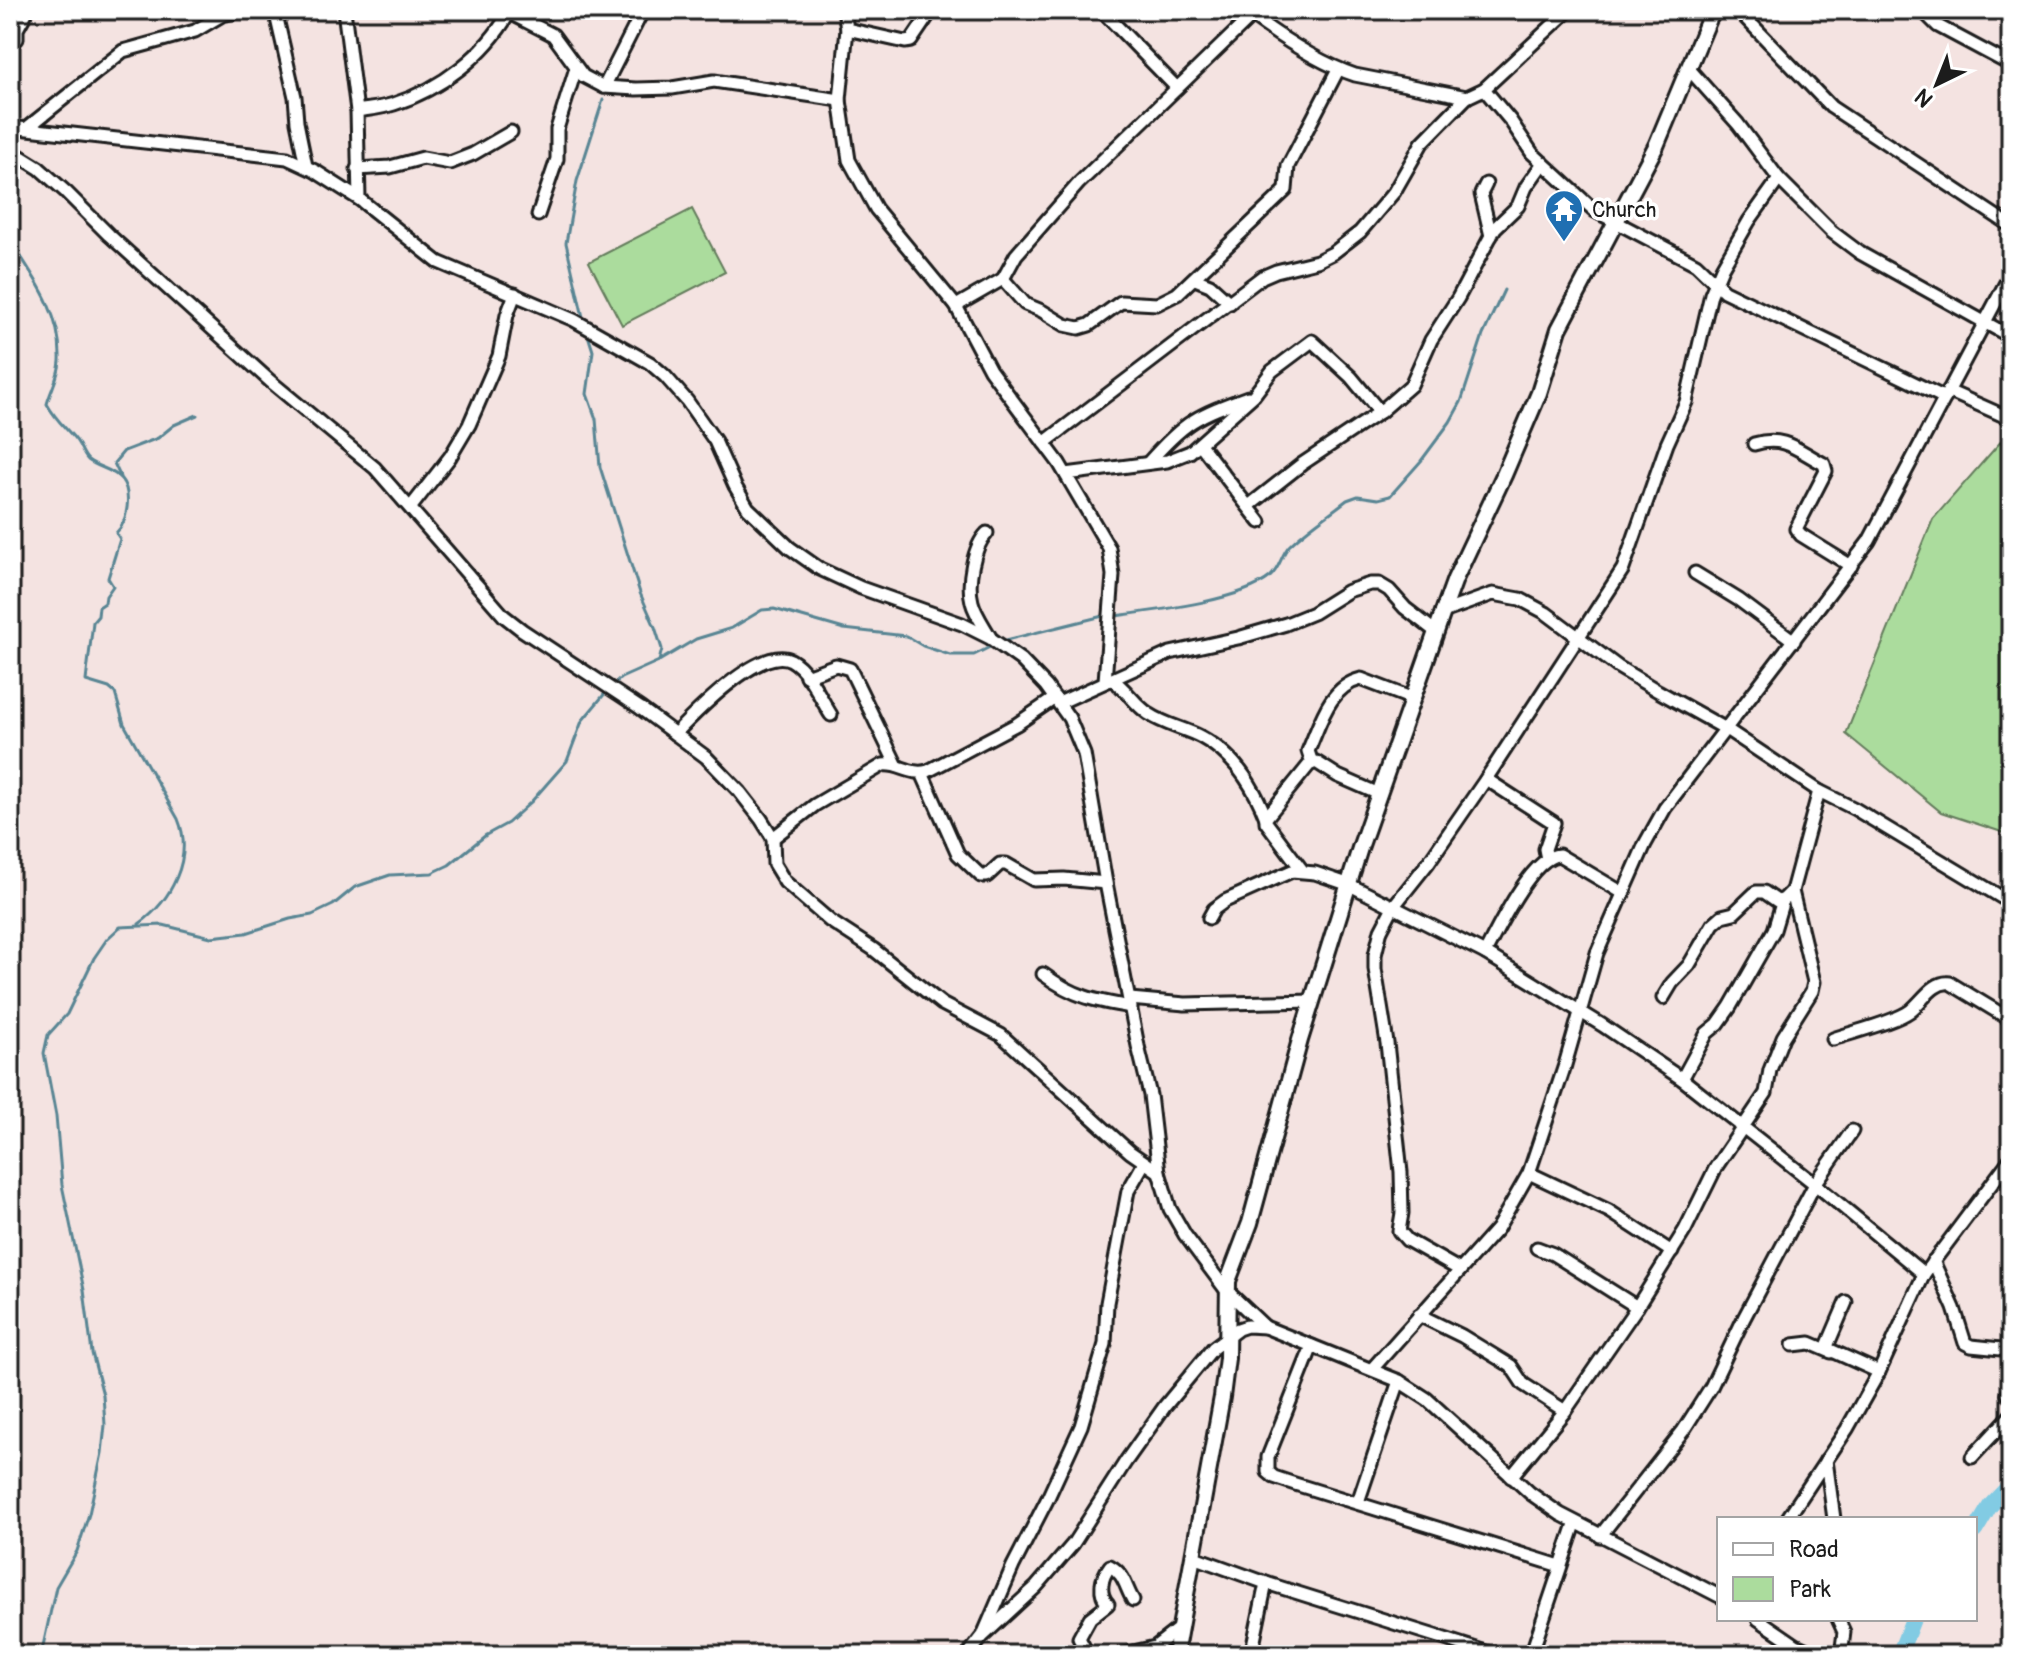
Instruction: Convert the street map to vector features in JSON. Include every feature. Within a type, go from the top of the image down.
[{"type":"street","points":[[10,13],[27,10]]},
{"type":"street","points":[[17,39],[17,29],[27,10]]},
{"type":"street","points":[[27,128],[123,51],[195,31],[222,13],[244,10]]},
{"type":"street","points":[[275,10],[295,97],[306,166]]},
{"type":"street","points":[[344,10],[357,111],[359,199]]},
{"type":"street","points":[[604,87],[643,10]]},
{"type":"street","points":[[844,10],[847,29],[840,100],[849,160],[863,187],[898,238],[956,306],[990,370],[1066,474],[1105,538],[1113,575],[1109,681]]},
{"type":"street","points":[[847,29],[911,41],[932,10]]},
{"type":"street","points":[[1101,10],[1177,88]]},
{"type":"street","points":[[1044,443],[1262,277],[1317,261],[1360,232],[1394,192],[1422,143],[1467,97],[1484,89],[1569,10]]},
{"type":"street","points":[[1175,1655],[1222,1397],[1227,1335],[1226,1290],[1250,1223],[1313,1001],[1379,794],[1455,579],[1533,406],[1559,329],[1656,146],[1715,10]]},
{"type":"street","points":[[1738,10],[1831,107],[2011,226]]},
{"type":"street","points":[[1922,10],[1938,26],[2011,65]]},
{"type":"street","points":[[357,111],[393,105],[450,76],[492,39],[507,11],[553,35],[583,76],[604,87],[672,88],[714,81],[840,100]]},
{"type":"street","points":[[956,306],[1003,279],[1016,255],[1079,183],[1207,62],[1251,12],[1338,70],[1467,97]]},
{"type":"street","points":[[538,215],[557,159],[557,129],[576,68]]},
{"type":"street","points":[[1688,68],[1738,124],[1779,179],[1832,232],[1860,253],[2011,337]]},
{"type":"street","points":[[1003,279],[1025,304],[1065,325],[1079,328],[1089,325],[1121,302],[1145,305],[1166,300],[1195,279],[1286,190],[1288,166],[1338,70]]},
{"type":"street","points":[[1484,89],[1543,163],[1595,211],[1696,264],[1724,291],[1947,394],[2011,419]]},
{"type":"street","points":[[10,127],[287,158],[306,166],[359,199],[438,262],[592,329],[650,363],[665,376],[715,441],[748,508],[799,556],[861,588],[962,624],[990,638],[1021,660],[1057,700],[1081,743],[1150,1095],[1159,1172],[1176,1223],[1226,1290],[1265,1327]]},
{"type":"street","points":[[357,169],[390,167],[423,158],[450,163],[511,132]]},
{"type":"street","points":[[10,150],[39,168],[270,381],[375,468],[504,616],[706,757],[740,792],[773,838],[774,864],[785,882],[830,921],[873,949],[942,1004],[1001,1035],[1144,1163],[1159,1172]]},
{"type":"street","points":[[1250,505],[1302,464],[1380,412],[1411,385],[1431,340],[1458,298],[1495,228],[1518,206],[1526,187],[1543,163]]},
{"type":"street","points":[[1460,1270],[1407,1240],[1399,1231],[1401,1172],[1387,1043],[1375,969],[1381,930],[1393,907],[1428,863],[1486,779],[1623,569],[1667,444],[1686,402],[1716,282],[1749,221],[1779,179]]},
{"type":"street","points":[[1486,184],[1481,194],[1491,236]]},
{"type":"street","points":[[1372,1369],[1497,1229],[1529,1173],[1581,1012],[1593,964],[1645,844],[1665,808],[1851,566],[1885,514],[2011,273]]},
{"type":"street","points":[[1195,279],[1210,285],[1230,303]]},
{"type":"street","points":[[411,507],[450,457],[469,425],[499,356],[515,294]]},
{"type":"street","points":[[1066,474],[1178,458],[1200,444],[1254,395],[1272,371],[1312,341],[1351,377],[1380,412]]},
{"type":"street","points":[[1148,463],[1188,422],[1203,413],[1254,395]]},
{"type":"street","points":[[1754,444],[1770,439],[1780,441],[1824,464],[1826,471],[1796,529],[1851,566]]},
{"type":"street","points":[[1200,444],[1250,505],[1260,522]]},
{"type":"street","points":[[987,533],[979,544],[970,592],[974,608],[990,638]]},
{"type":"street","points":[[1695,573],[1739,600],[1794,641]]},
{"type":"street","points":[[773,838],[815,805],[883,765],[922,773],[1057,700],[1109,681],[1170,653],[1286,624],[1313,613],[1348,591],[1370,584],[1389,590],[1405,608],[1436,632]]},
{"type":"street","points":[[1443,612],[1481,597],[1506,595],[1546,613],[1618,667],[1726,729],[1819,791],[1855,809],[2011,903]]},
{"type":"street","points":[[675,734],[714,697],[766,659],[787,658],[797,664],[831,715]]},
{"type":"street","points":[[806,676],[836,665],[850,669],[897,766]]},
{"type":"street","points":[[1379,794],[1312,763],[1308,751],[1325,707],[1350,683],[1361,679],[1413,699]]},
{"type":"street","points":[[1109,681],[1125,689],[1150,715],[1201,737],[1231,757],[1258,797],[1266,822],[1302,870]]},
{"type":"street","points":[[1266,818],[1312,763]]},
{"type":"street","points":[[922,773],[958,854],[981,876],[987,876],[1000,864],[1006,864],[1034,880],[1106,883]]},
{"type":"street","points":[[1486,779],[1554,823],[1545,849],[1547,859]]},
{"type":"street","points":[[1511,1477],[1565,1411],[1672,1252],[1707,1189],[1713,1172],[1766,1093],[1770,1070],[1783,1037],[1812,991],[1814,982],[1792,891],[1819,791]]},
{"type":"street","points":[[1485,953],[1513,902],[1547,859],[1559,855],[1623,893]]},
{"type":"street","points":[[1209,918],[1214,909],[1225,901],[1282,875],[1302,870],[1350,885],[1485,953],[1682,1079],[1924,1274]]},
{"type":"street","points":[[1682,1079],[1707,1033],[1730,1007],[1768,942],[1783,900],[1792,891]]},
{"type":"street","points":[[1663,998],[1689,965],[1717,919],[1738,910],[1756,892],[1764,892],[1777,901],[1783,900]]},
{"type":"street","points":[[1043,974],[1088,1000],[1185,1004],[1313,1001]]},
{"type":"street","points":[[1833,1039],[1909,1012],[1944,982],[2011,1020]]},
{"type":"street","points":[[1600,1536],[1683,1431],[1711,1387],[1815,1184],[1852,1131]]},
{"type":"street","points":[[1788,1517],[1847,1429],[1879,1372],[1924,1274],[2011,1158]]},
{"type":"street","points":[[982,1637],[1081,1426],[1105,1344],[1107,1303],[1128,1191],[1144,1163]]},
{"type":"street","points":[[1529,1173],[1609,1211],[1672,1252]]},
{"type":"street","points":[[1537,1248],[1553,1254],[1637,1307]]},
{"type":"street","points":[[1933,1261],[1952,1302],[1965,1343],[2011,1350]]},
{"type":"street","points":[[1831,1352],[1828,1344],[1846,1302]]},
{"type":"street","points":[[1419,1315],[1462,1336],[1511,1366],[1523,1384],[1565,1411]]},
{"type":"street","points":[[968,1655],[1070,1548],[1165,1406],[1213,1348],[1227,1335],[1247,1326],[1265,1327],[1399,1381],[1443,1413],[1530,1493],[1575,1524],[1717,1595]]},
{"type":"street","points":[[1793,1345],[1810,1343],[1879,1372]]},
{"type":"street","points":[[1312,1346],[1268,1457],[1268,1472],[1274,1477],[1560,1566]]},
{"type":"street","points":[[1358,1502],[1399,1381]]},
{"type":"street","points":[[2011,1389],[2008,1394],[2011,1398]]},
{"type":"street","points":[[1972,1457],[2011,1415]]},
{"type":"street","points":[[1826,1460],[1834,1517]]},
{"type":"street","points":[[1531,1655],[1575,1524]]},
{"type":"street","points":[[1194,1557],[1266,1583],[1496,1655]]},
{"type":"street","points":[[1088,1655],[1079,1638],[1090,1618],[1108,1604],[1102,1598],[1101,1587],[1110,1566],[1125,1580],[1133,1600]]},
{"type":"street","points":[[1251,1655],[1266,1583]]},
{"type":"street","points":[[1761,1621],[1796,1645],[1818,1655]]},
{"type":"street","points":[[1839,1621],[1844,1632],[1841,1655]]},
{"type":"street","points":[[1120,1655],[1155,1647],[1178,1629]]},
{"type":"green space","points":[[692,209],[725,272],[622,325],[589,262]]},
{"type":"green space","points":[[2011,430],[2011,835],[1941,812],[1846,734],[1933,519]]},
{"type":"waterway","points":[[583,317],[566,243],[577,181],[603,100]]},
{"type":"waterway","points":[[10,196],[15,181]]},
{"type":"waterway","points":[[10,240],[45,297],[56,327],[60,361],[47,404],[88,460],[118,476],[127,491],[126,515],[116,533],[120,539],[108,578],[113,586],[93,622],[86,681],[115,693],[124,724],[178,819],[182,834],[181,863],[170,891],[139,924]]},
{"type":"waterway","points":[[1114,616],[1195,604],[1239,593],[1270,577],[1286,550],[1347,500],[1358,496],[1378,499],[1390,496],[1450,422],[1461,402],[1483,335],[1504,290]]},
{"type":"waterway","points":[[587,332],[593,351],[587,394],[596,419],[600,467],[640,593],[662,649],[659,661],[621,678],[612,686]]},
{"type":"waterway","points":[[120,476],[114,463],[124,451],[158,438],[174,425],[197,415]]},
{"type":"waterway","points":[[659,661],[696,639],[732,628],[762,610],[774,609],[844,629],[906,636],[923,646],[950,655],[974,655],[992,646]]},
{"type":"waterway","points":[[1002,641],[1103,616]]},
{"type":"waterway","points":[[41,1655],[56,1587],[77,1551],[89,1514],[105,1425],[103,1395],[92,1353],[84,1290],[62,1185],[56,1116],[44,1053],[48,1035],[67,1014],[94,958],[120,927],[163,925],[211,937],[246,933],[312,915],[333,905],[355,887],[390,875],[432,873],[449,865],[486,835],[508,823],[531,802],[567,761],[582,721],[607,691]]},
{"type":"waterway","points":[[1977,1528],[1990,1506],[2011,1484]]},
{"type":"waterway","points":[[1899,1655],[1912,1621]]},
{"type":"place","name":"Church","points":[[1564,243]]}]
